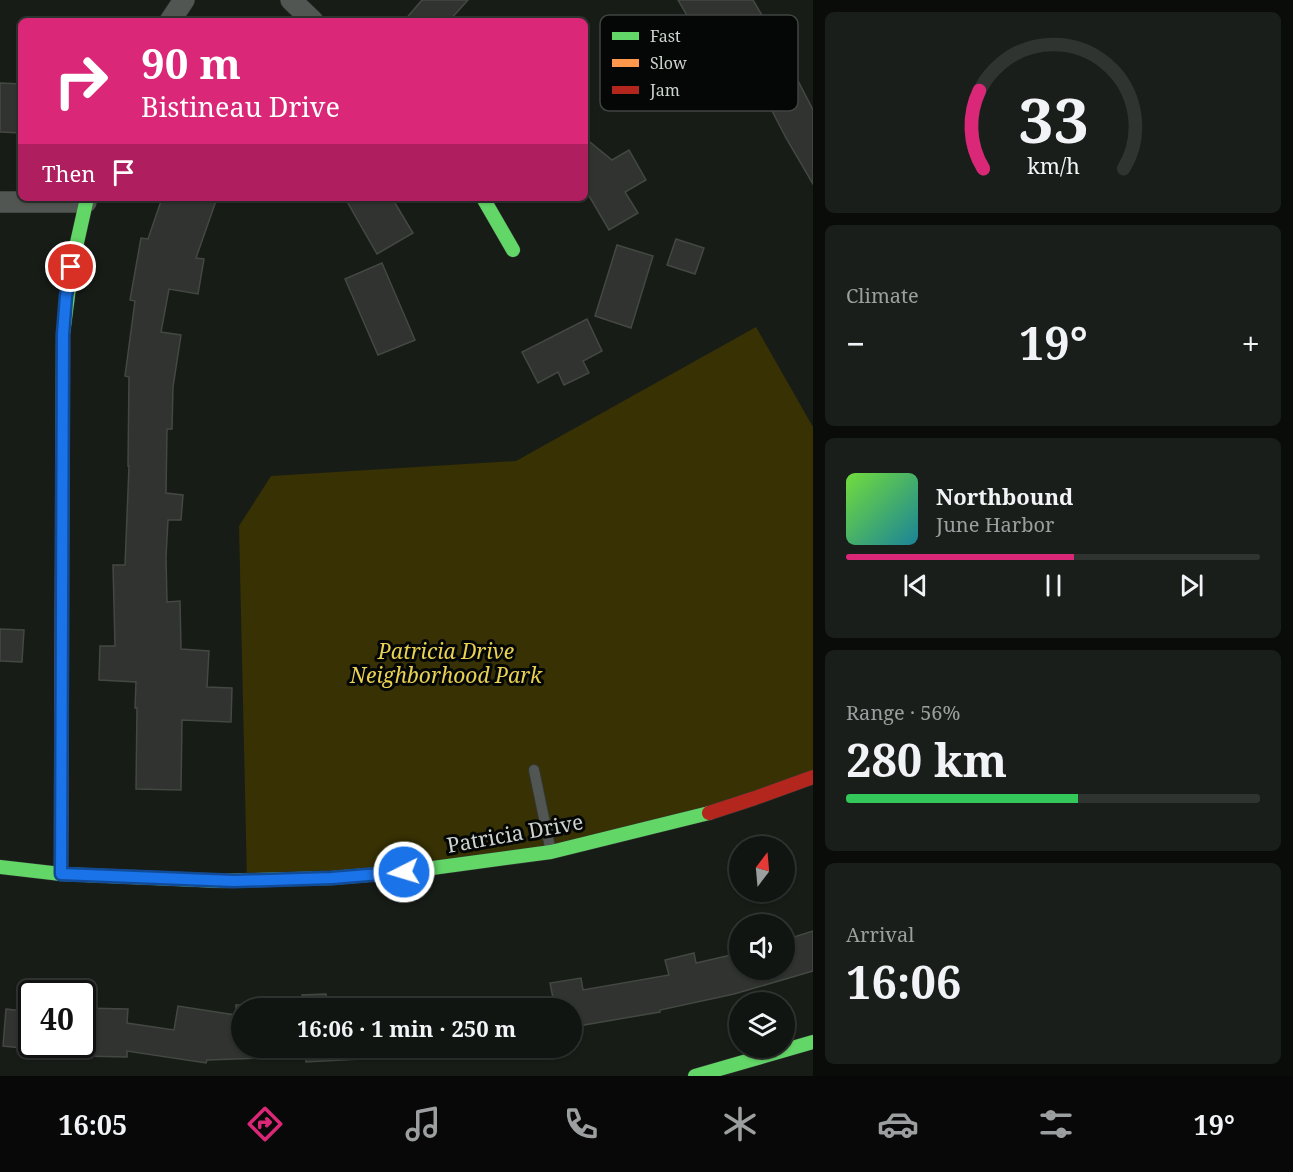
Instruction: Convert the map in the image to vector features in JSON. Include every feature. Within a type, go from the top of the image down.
[{"type":"street","points":[[172,18],[184,0]]},
{"type":"street","points":[[291,0],[311,18]]},
{"type":"street","points":[[0,202],[44,201]]},
{"type":"street","points":[[61,874],[63,334],[71,267],[87,201]]},
{"type":"street","points":[[485,201],[513,250]]},
{"type":"street","name":"Patricia Drive","points":[[0,867],[61,874],[221,881],[332,878],[459,865],[551,852],[694,817],[813,777]]},
{"type":"street","points":[[695,1076],[813,1042]]},
{"type":"lane","points":[[534,770],[551,852]]},
{"type":"green space","name":"Patricia Drive Neighborhood Park","points":[[756,327],[813,427],[813,775],[551,852],[247,881],[239,526],[271,476],[516,461]]},
{"type":"building","points":[[422,0],[468,0],[452,18],[407,18]]},
{"type":"building","points":[[678,0],[753,0],[762,15],[687,15]]},
{"type":"building","points":[[798,81],[813,110],[813,184],[772,111],[798,111]]},
{"type":"building","points":[[0,83],[18,84],[18,133],[0,132]]},
{"type":"building","points":[[588,140],[612,160],[629,150],[646,180],[625,192],[638,213],[609,230],[588,194]]},
{"type":"building","points":[[161,201],[216,201],[196,258],[204,259],[198,294],[169,289],[161,332],[181,335],[173,387],[172,429],[167,429],[166,493],[183,495],[181,520],[168,520],[167,602],[180,601],[181,649],[209,651],[207,687],[232,688],[231,722],[182,720],[181,790],[136,789],[136,682],[99,680],[100,646],[115,646],[113,565],[125,565],[129,466],[129,377],[125,376],[135,301],[130,300],[141,238],[148,239]]},
{"type":"building","points":[[347,201],[394,201],[413,233],[377,254]]},
{"type":"building","points":[[676,239],[704,248],[695,274],[667,265]]},
{"type":"building","points":[[617,245],[653,256],[631,328],[595,316]]},
{"type":"building","points":[[382,263],[415,340],[378,355],[345,279]]},
{"type":"building","points":[[587,319],[602,351],[583,361],[589,373],[564,385],[558,372],[538,383],[522,352]]},
{"type":"building","points":[[0,629],[24,630],[22,662],[0,661]]},
{"type":"building","points":[[813,931],[813,971],[795,976],[795,937]]},
{"type":"building","points":[[694,953],[696,963],[729,956],[729,980],[782,980],[741,992],[729,992],[729,995],[660,1010],[660,1012],[582,1025],[582,998],[553,998],[550,983],[581,978],[583,990],[669,975],[665,960]]},
{"type":"building","points":[[326,994],[326,998],[302,998],[302,995]]},
{"type":"building","points":[[178,1006],[231,1014],[231,1058],[260,1058],[207,1060],[206,1063],[127,1051],[127,1057],[96,1056],[96,1008],[128,1009],[127,1023],[174,1030]]},
{"type":"building","points":[[6,1009],[18,1010],[18,1048],[3,1046]]},
{"type":"building","points":[[306,1058],[361,1058],[361,1059],[306,1062]]},
{"type":"traffic: fast","points":[[62,556],[63,334],[72,265],[86,201]]},
{"type":"traffic: fast","points":[[485,201],[513,250]]},
{"type":"traffic: fast","points":[[0,867],[61,874],[221,881],[332,878],[403,872],[551,852],[709,813]]},
{"type":"traffic: fast","points":[[695,1076],[813,1042]]},
{"type":"traffic: slow","points":[[61,874],[62,556]]},
{"type":"traffic: jam","points":[[709,813],[813,777]]},
{"type":"route","points":[[71,267],[63,334],[61,874],[234,881],[332,878],[404,872]]}]
